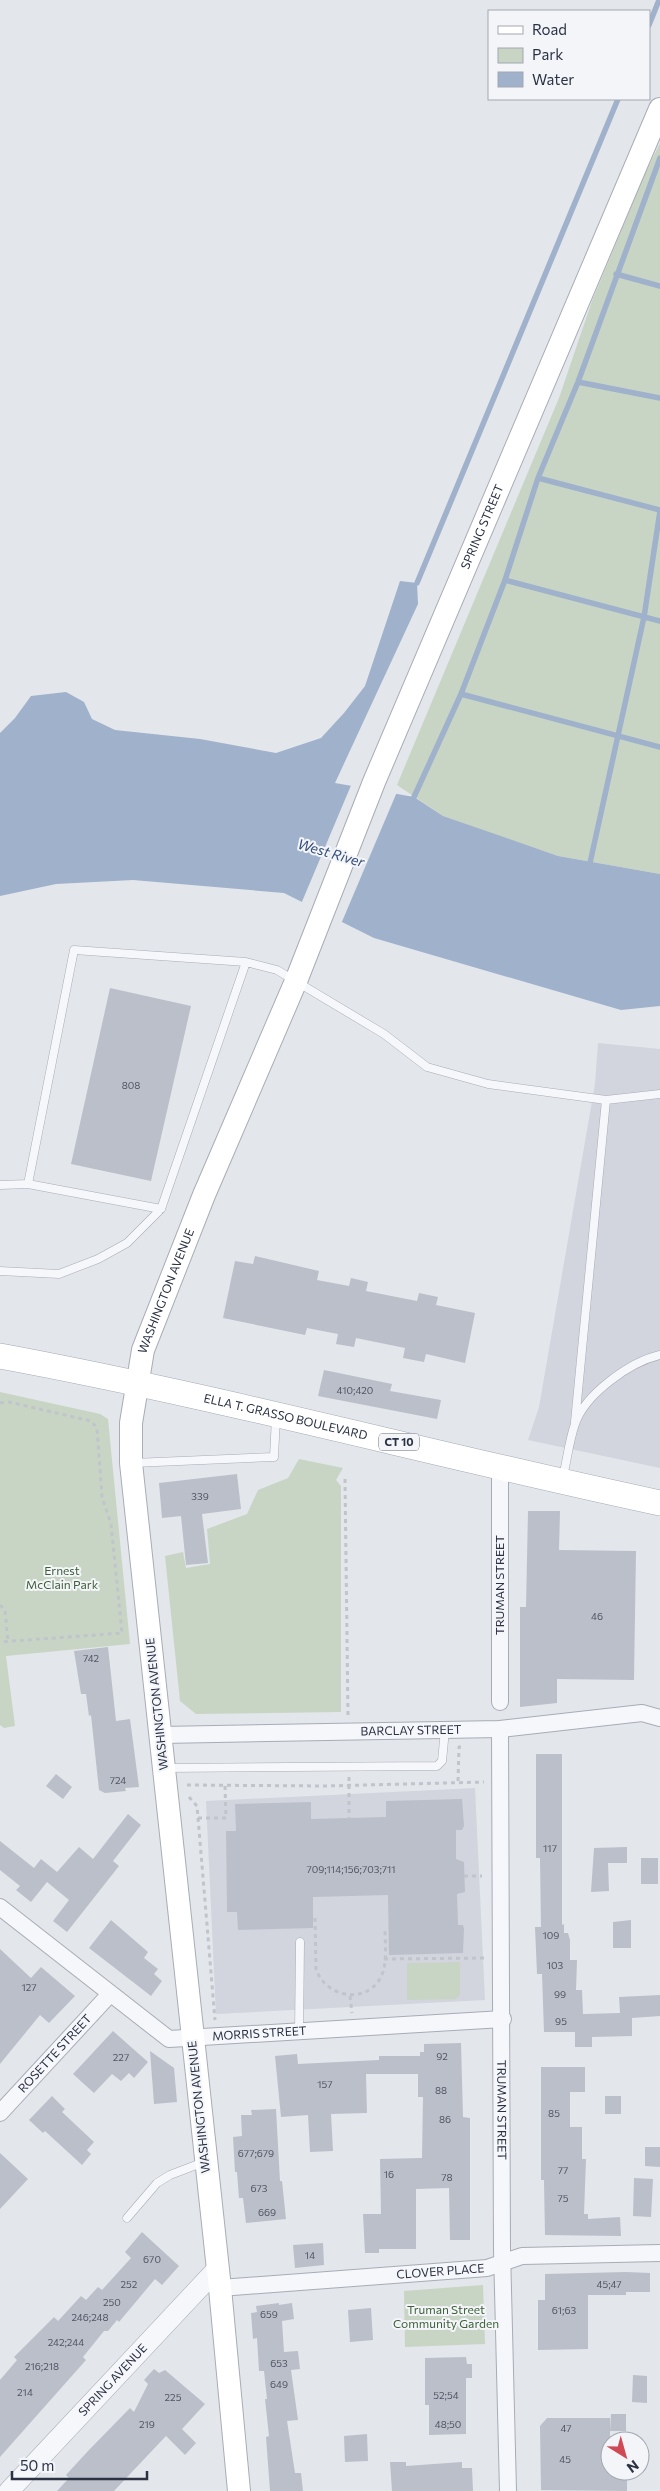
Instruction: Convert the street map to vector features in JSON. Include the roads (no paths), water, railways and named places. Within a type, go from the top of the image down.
[{"type":"main road","name":"SPRING STREET","points":[[308,949],[374,782],[660,108]]},
{"type":"main road","name":"WASHINGTON AVENUE","points":[[239,2491],[219,2278],[192,2039],[174,1768],[161,1735],[130,1442],[146,1341],[204,1195],[308,949]]},
{"type":"main road","name":"ELLA T. GRASSO BOULEVARD","points":[[0,1356],[277,1413],[562,1482],[660,1503]]},
{"type":"street","name":"TRUMAN STREET","points":[[500,1467],[500,1702]]},
{"type":"street","name":"BARCLAY STREET","points":[[161,1735],[500,1729],[642,1713],[660,1718]]},
{"type":"street","name":"TRUMAN STREET","points":[[500,1729],[503,2019],[502,2264],[508,2491]]},
{"type":"street","name":"MORRIS STREET","points":[[0,1907],[169,2039],[503,2019]]},
{"type":"street","name":"ROSETTE STREET","points":[[0,2113],[110,1994]]},
{"type":"street","name":"CLOVER PLACE","points":[[219,2278],[482,2268],[502,2264],[522,2256],[660,2253]]},
{"type":"street","name":"SPRING AVENUE","points":[[9,2491],[219,2278]]},
{"type":"lane","points":[[28,1184],[74,950],[246,962],[281,971],[384,1034],[428,1067],[488,1084],[606,1100],[660,1094]]},
{"type":"lane","points":[[0,1271],[59,1274],[98,1260],[127,1243],[161,1209],[246,962]]},
{"type":"lane","points":[[562,1482],[575,1422],[606,1100]]},
{"type":"lane","points":[[0,1185],[28,1184],[161,1209]]},
{"type":"lane","points":[[575,1422],[596,1392],[644,1359],[660,1355]]},
{"type":"lane","points":[[131,1464],[274,1457],[277,1413]]},
{"type":"lane","points":[[174,1768],[437,1766],[442,1761],[445,1730]]},
{"type":"lane","points":[[299,2032],[300,1942]]},
{"type":"lane","points":[[127,2218],[157,2183],[170,2175],[205,2162]]},
{"type":"water","name":"West River","points":[[400,581],[417,583],[418,604],[335,783],[414,797],[443,816],[558,856],[660,874],[660,1006],[621,1010],[374,938],[284,893],[133,880],[56,884],[0,896],[0,733],[15,718],[31,696],[66,692],[84,702],[92,719],[115,730],[200,739],[276,753],[321,738],[365,686]]},
{"type":"waterway","points":[[650,22],[659,0]]},
{"type":"waterway","points":[[417,583],[618,100]]},
{"type":"waterway","points":[[414,797],[461,694],[505,580],[538,478],[578,382],[660,158]]},
{"type":"waterway","points":[[616,274],[660,286]]},
{"type":"waterway","points":[[578,382],[660,398]]},
{"type":"waterway","points":[[538,478],[660,510]]},
{"type":"waterway","points":[[590,863],[644,617],[660,511]]},
{"type":"waterway","points":[[505,580],[660,621]]},
{"type":"waterway","points":[[461,694],[660,747]]},
{"type":"park label","name":"Ernest McClain Park","points":[[62,1578]]},
{"type":"park label","name":"Truman Street Community Garden","points":[[446,2317]]}]
